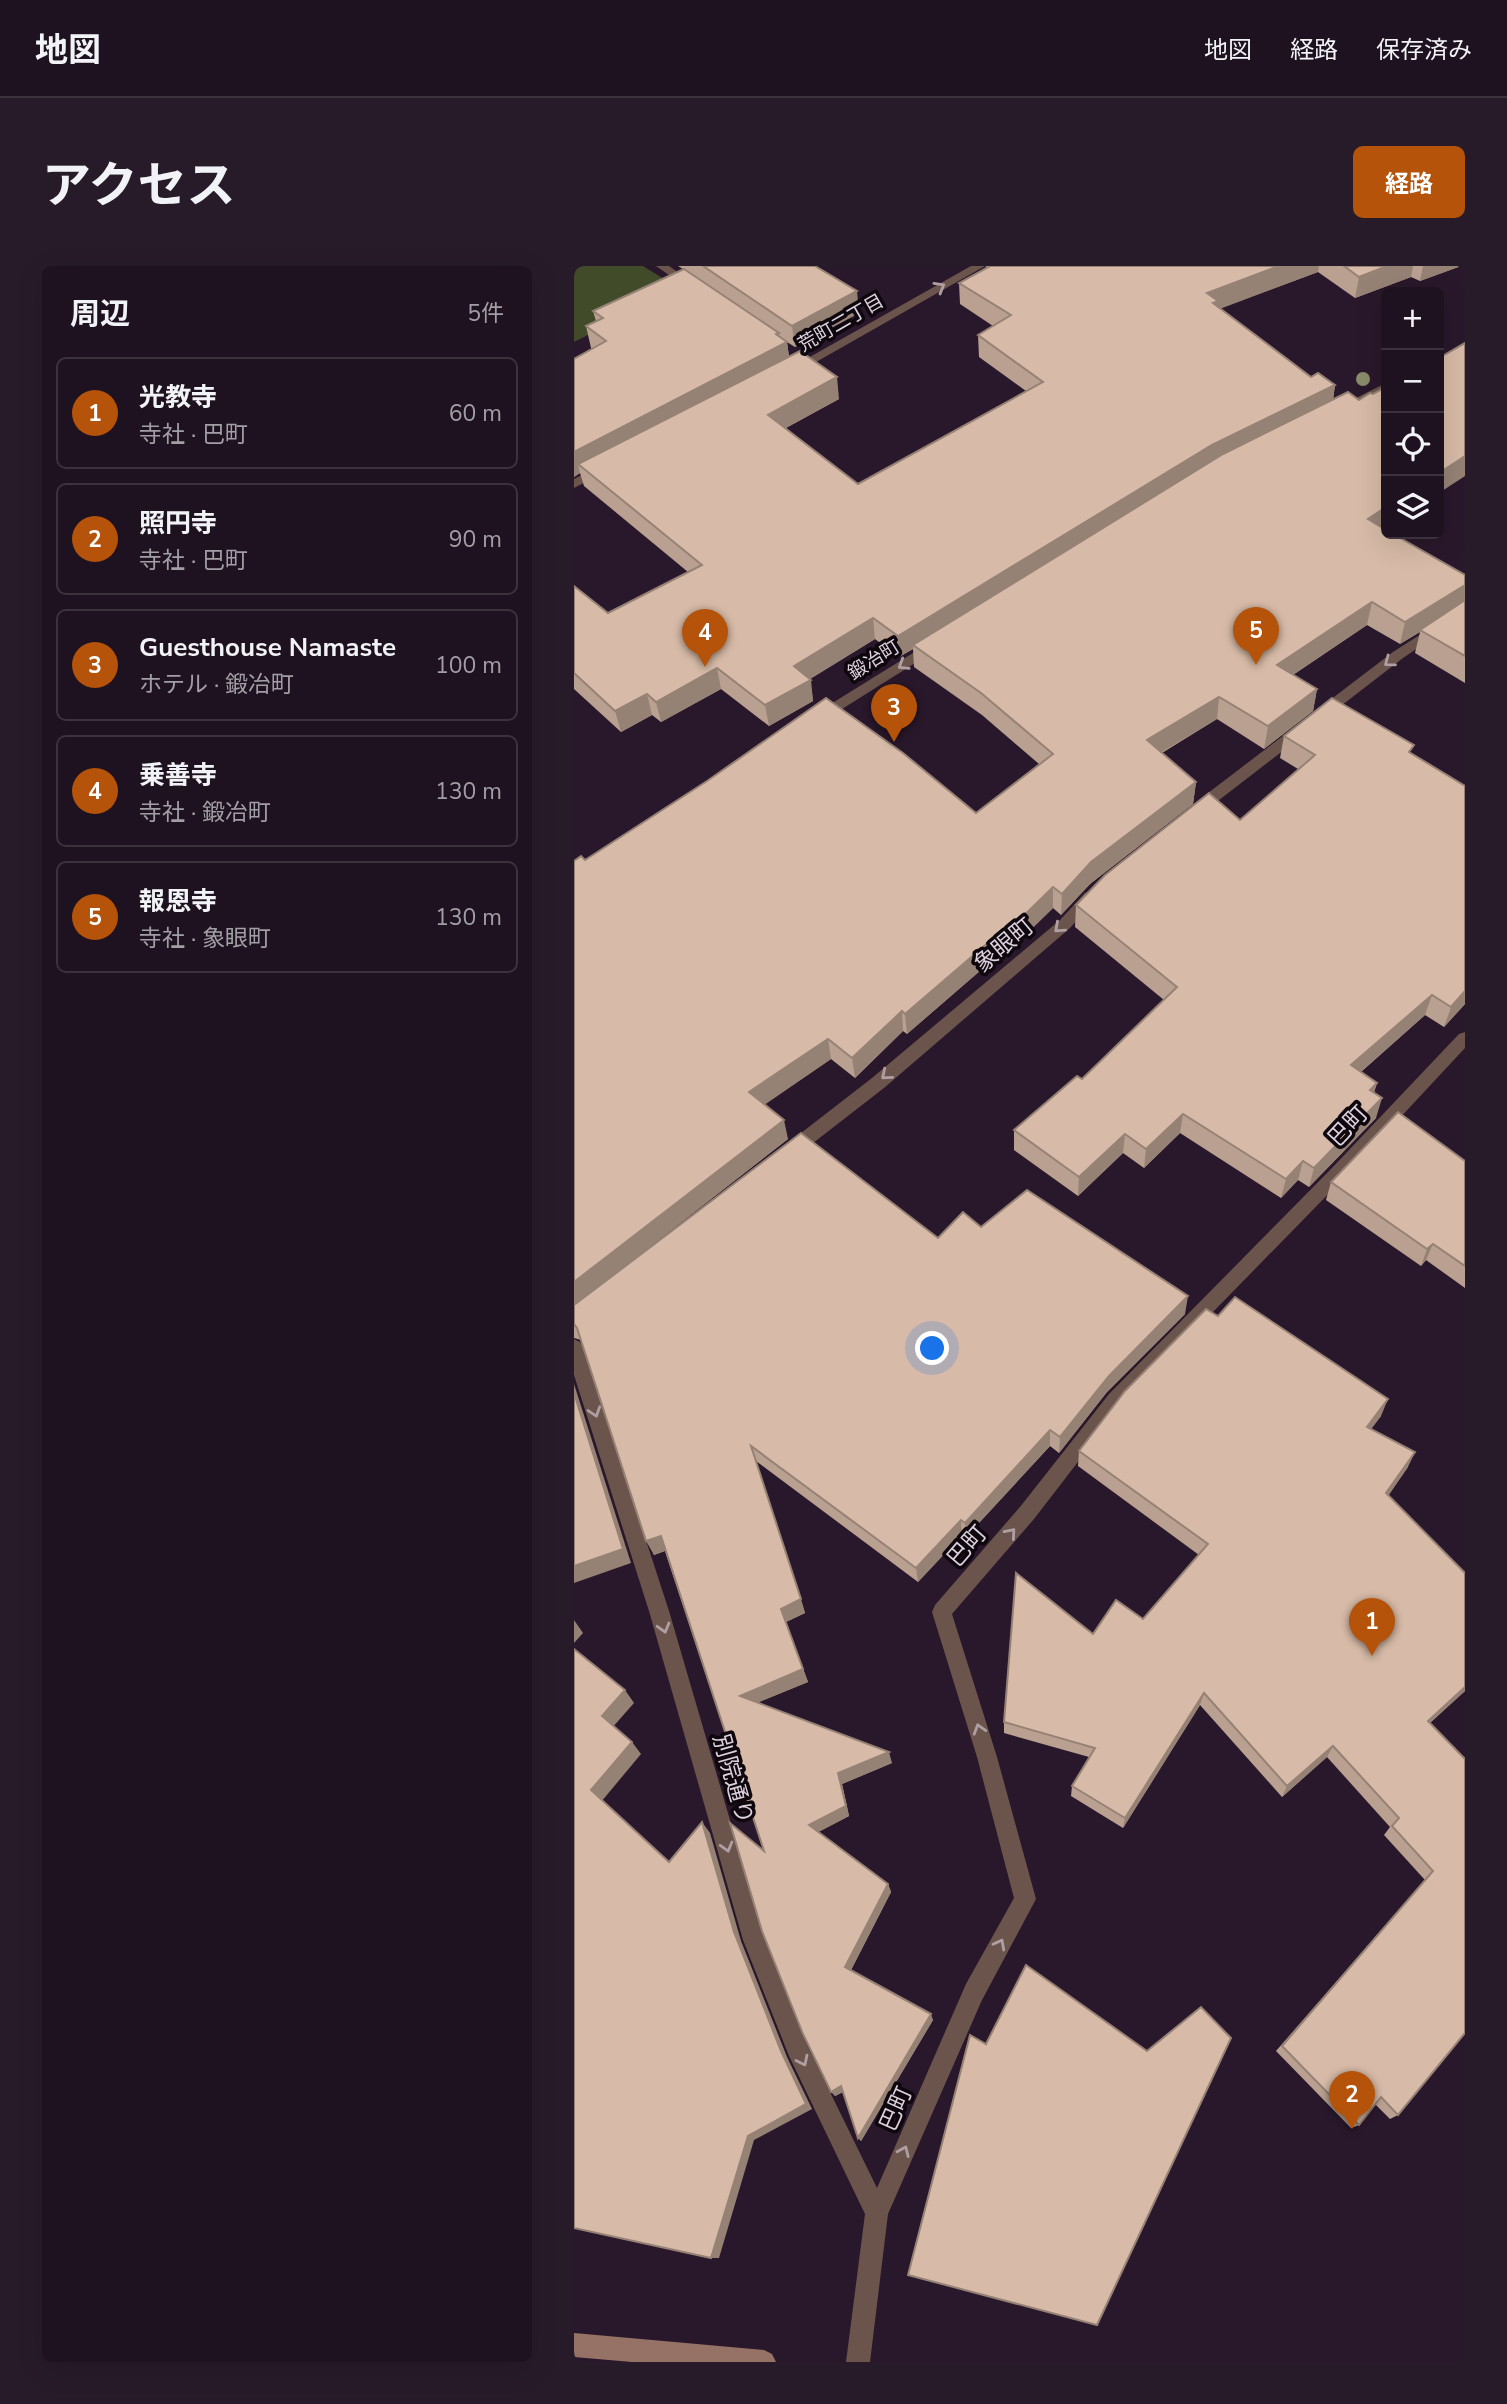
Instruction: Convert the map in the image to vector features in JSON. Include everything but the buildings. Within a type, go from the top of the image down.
[{"type":"street","points":[[662,266],[706,296]]},
{"type":"street","name":"荒町二丁目","points":[[782,376],[979,266]]},
{"type":"street","points":[[796,356],[807,363]]},
{"type":"street","points":[[1341,408],[1381,389]]},
{"type":"street","points":[[574,484],[608,465]]},
{"type":"street","points":[[1185,819],[1398,655],[1465,610]]},
{"type":"street","name":"鍛冶町","points":[[804,726],[943,639]]},
{"type":"street","name":"象眼町","points":[[779,1160],[888,1074],[1065,924],[1097,890]]},
{"type":"street","name":"巴町","points":[[877,2213],[974,1992],[1025,1899],[987,1757],[942,1612],[1027,1513],[1115,1400],[1337,1174],[1465,1038]]},
{"type":"street","name":"別院通り","points":[[574,1347],[659,1611],[754,1940],[797,2048],[877,2213]]},
{"type":"street","points":[[858,2362],[877,2213]]},
{"type":"street","points":[[574,2345],[764,2362]]},
{"type":"green space","points":[[574,266],[643,266],[680,289],[574,342]]},
{"type":"place","name":"報恩寺","points":[[1256,665]]},
{"type":"place","name":"乗善寺","points":[[705,667]]},
{"type":"place","name":"Guesthouse Namaste","points":[[894,742]]},
{"type":"place","name":"光教寺","points":[[1372,1656]]},
{"type":"place","name":"照円寺","points":[[1352,2129]]}]
